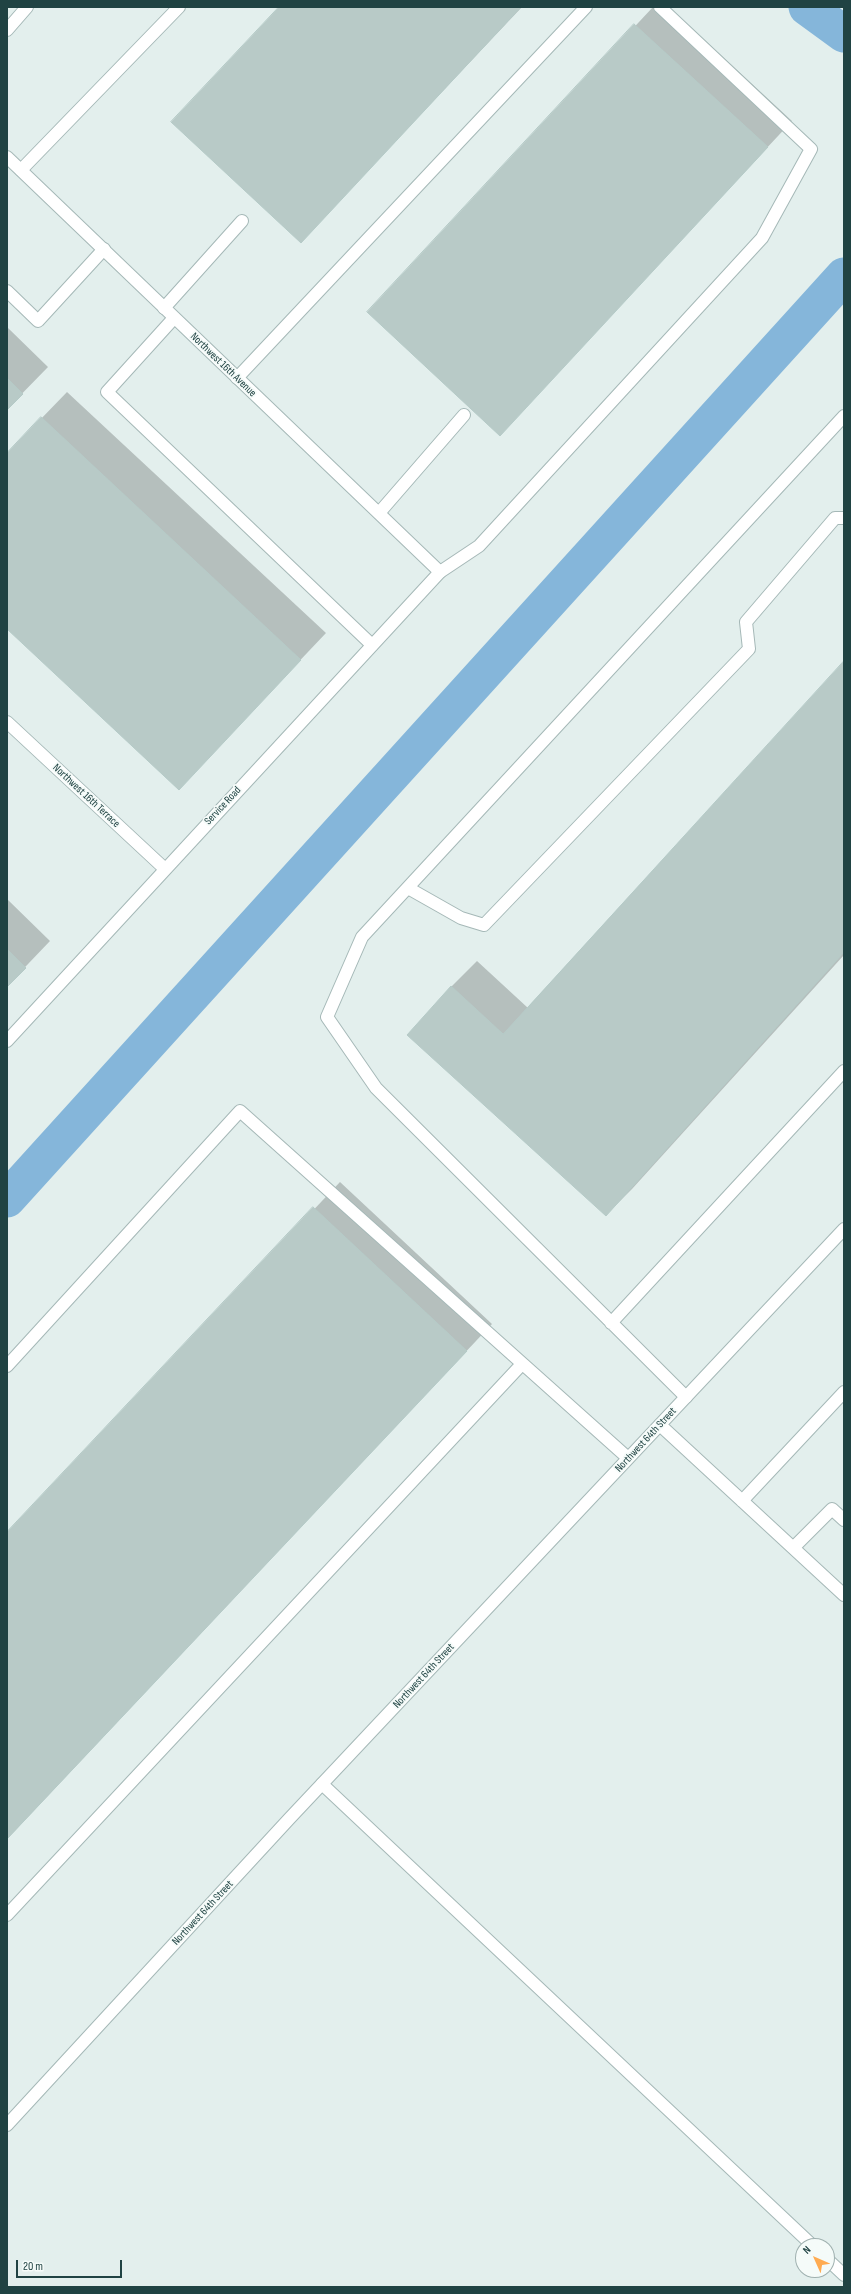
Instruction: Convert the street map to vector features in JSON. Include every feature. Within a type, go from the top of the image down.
[{"type":"street","points":[[7,30],[27,7]]},
{"type":"street","points":[[21,170],[179,7]]},
{"type":"street","points":[[238,378],[586,7]]},
{"type":"street","name":"Service Road","points":[[7,1040],[440,572],[479,546],[762,238],[812,149],[660,7]]},
{"type":"street","name":"Northwest 16th Avenue","points":[[7,157],[440,572]]},
{"type":"street","points":[[164,308],[242,221]]},
{"type":"street","points":[[7,291],[38,321],[104,250]]},
{"type":"street","points":[[174,318],[107,392],[372,646]]},
{"type":"street","points":[[379,513],[464,416]]},
{"type":"street","points":[[686,1397],[376,1088],[327,1017],[362,938],[844,416]]},
{"type":"street","points":[[408,888],[460,918],[484,925],[749,649],[746,622],[835,518],[844,518]]},
{"type":"street","name":"Northwest 16th Terrace","points":[[7,722],[165,869]]},
{"type":"street","points":[[612,1324],[844,1071]]},
{"type":"street","points":[[7,1366],[240,1111],[628,1458]]},
{"type":"street","name":"Northwest 64th Street","points":[[7,2125],[322,1784],[844,1230]]},
{"type":"street","points":[[7,1915],[522,1364]]},
{"type":"street","points":[[742,1501],[844,1392]]},
{"type":"street","points":[[660,1425],[844,1595]]},
{"type":"street","points":[[793,1548],[832,1509],[844,1520]]},
{"type":"street","points":[[322,1784],[804,2238]]},
{"type":"street","points":[[835,2267],[844,2275]]},
{"type":"building","points":[[279,7],[521,7],[301,243],[171,122]]},
{"type":"building","points":[[634,24],[768,147],[500,436],[367,312]]},
{"type":"building","points":[[7,378],[23,394],[7,410]]},
{"type":"building","points":[[41,417],[301,660],[179,790],[7,629],[7,453]]},
{"type":"building","points":[[844,661],[844,952],[606,1216],[407,1035],[451,986],[503,1034]]},
{"type":"building","points":[[7,949],[26,968],[7,987]]},
{"type":"building","points":[[313,1207],[467,1351],[7,1839],[7,1532]]},
{"type":"waterway","points":[[807,7],[844,34]]},
{"type":"waterway","points":[[7,1199],[844,276]]}]
